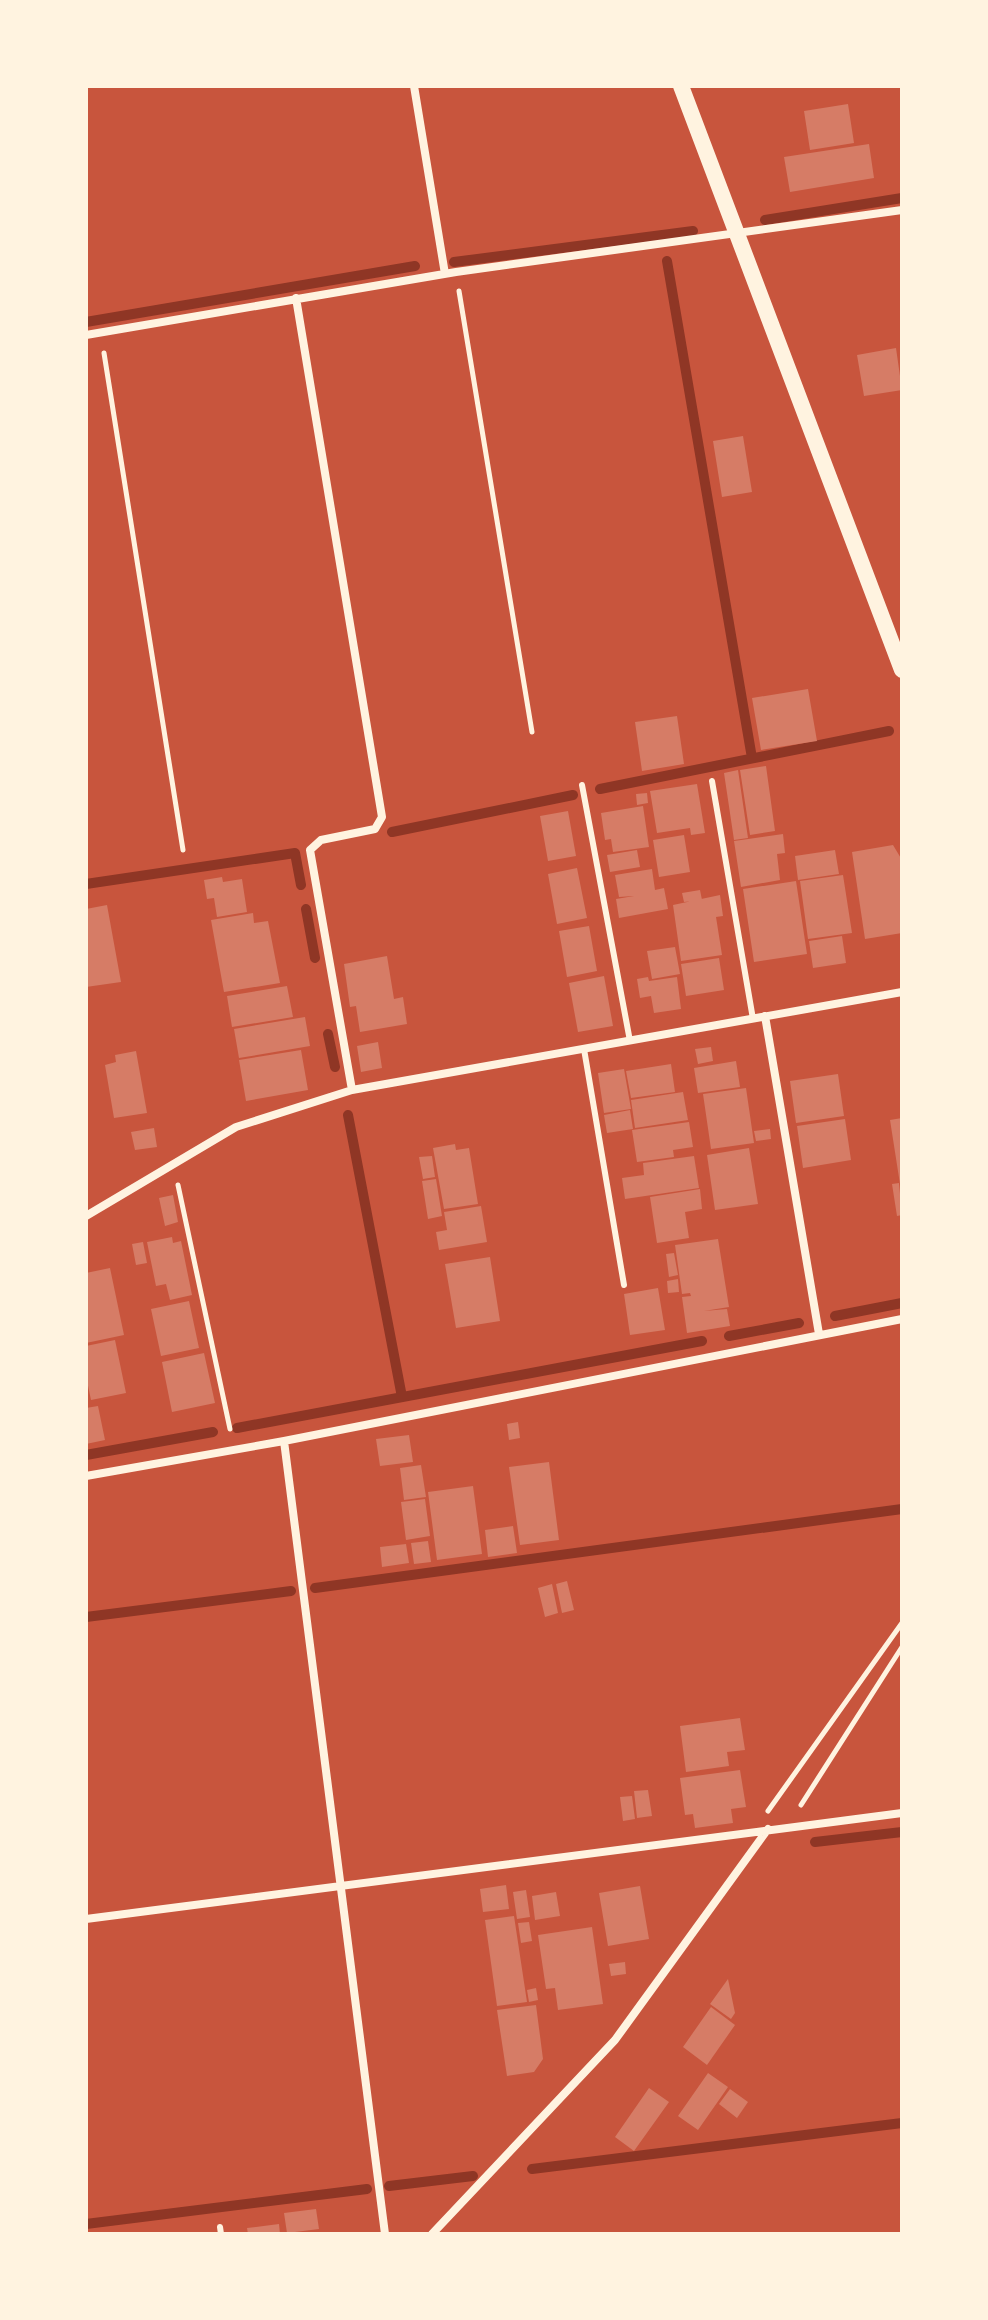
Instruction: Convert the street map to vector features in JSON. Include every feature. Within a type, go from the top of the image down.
[{"type":"main road","points":[[681,86],[902,670]]},
{"type":"street","points":[[414,86],[445,274]]},
{"type":"street","points":[[86,335],[456,272],[902,210]]},
{"type":"street","points":[[296,298],[382,817],[375,829],[321,840],[310,850],[352,1090]]},
{"type":"street","points":[[86,1216],[236,1127],[352,1090],[902,992]]},
{"type":"street","points":[[765,1016],[819,1334]]},
{"type":"street","points":[[86,1476],[284,1441],[902,1319]]},
{"type":"street","points":[[284,1441],[385,2234]]},
{"type":"street","points":[[86,1919],[902,1813]]},
{"type":"street","points":[[432,2234],[615,2040],[768,1829]]},
{"type":"lane","points":[[712,781],[753,1019]]},
{"type":"lane","points":[[582,785],[630,1041]]},
{"type":"lane","points":[[584,1049],[624,1285]]},
{"type":"path","points":[[456,272],[532,732]]},
{"type":"path","points":[[101,332],[183,850]]},
{"type":"path","points":[[174,1164],[234,1449]]},
{"type":"building","points":[[848,104],[854,143],[810,150],[804,111]]},
{"type":"building","points":[[869,144],[874,178],[790,192],[784,157]]},
{"type":"building","points":[[896,348],[902,390],[864,396],[857,355]]},
{"type":"building","points":[[743,436],[752,492],[722,497],[713,441]]},
{"type":"building","points":[[808,689],[817,741],[761,750],[752,698]]},
{"type":"building","points":[[677,716],[684,764],[642,771],[635,722]]},
{"type":"building","points":[[766,766],[775,831],[750,835],[740,770]]},
{"type":"building","points":[[738,770],[748,838],[734,840],[724,773]]},
{"type":"building","points":[[697,784],[705,833],[691,835],[690,828],[657,833],[650,791]]},
{"type":"building","points":[[647,793],[648,803],[637,805],[636,794]]},
{"type":"building","points":[[643,806],[649,847],[613,852],[611,839],[605,840],[601,813]]},
{"type":"building","points":[[568,811],[576,856],[548,861],[540,816]]},
{"type":"building","points":[[783,834],[785,853],[777,854],[780,880],[741,887],[734,841]]},
{"type":"building","points":[[684,835],[690,872],[659,877],[653,840]]},
{"type":"building","points":[[893,845],[902,860],[902,933],[865,939],[852,852]]},
{"type":"building","points":[[637,850],[640,867],[610,872],[607,855]]},
{"type":"building","points":[[835,850],[839,874],[798,880],[795,856]]},
{"type":"building","points":[[577,868],[587,918],[557,924],[548,874]]},
{"type":"building","points":[[652,869],[655,890],[664,888],[668,909],[619,918],[616,899],[634,896],[619,897],[615,875]]},
{"type":"building","points":[[843,875],[852,933],[808,939],[800,881]]},
{"type":"building","points":[[222,877],[223,882],[242,879],[247,912],[217,917],[214,898],[207,899],[204,880]]},
{"type":"building","points":[[796,881],[807,954],[754,962],[743,889]]},
{"type":"building","points":[[700,890],[702,900],[684,902],[682,893]]},
{"type":"building","points":[[720,895],[723,916],[716,917],[722,955],[681,961],[673,905]]},
{"type":"building","points":[[107,905],[121,982],[86,987],[86,909]]},
{"type":"building","points":[[253,913],[254,923],[268,921],[280,983],[224,992],[211,920]]},
{"type":"building","points":[[589,926],[597,971],[567,977],[559,931]]},
{"type":"building","points":[[842,936],[846,963],[813,968],[809,941]]},
{"type":"building","points":[[675,947],[680,974],[652,979],[647,951]]},
{"type":"building","points":[[387,956],[394,999],[403,997],[407,1024],[360,1032],[356,1006],[350,1007],[344,964]]},
{"type":"building","points":[[719,958],[724,990],[686,996],[681,964]]},
{"type":"building","points":[[604,976],[613,1026],[578,1032],[569,983]]},
{"type":"building","points":[[648,977],[649,981],[677,977],[681,1009],[654,1013],[651,996],[640,998],[637,979]]},
{"type":"building","points":[[287,986],[293,1017],[232,1027],[227,996]]},
{"type":"building","points":[[305,1017],[310,1046],[239,1058],[234,1029]]},
{"type":"building","points":[[378,1042],[382,1068],[361,1072],[357,1046]]},
{"type":"building","points":[[711,1047],[713,1061],[698,1064],[695,1049]]},
{"type":"building","points":[[301,1050],[308,1090],[246,1101],[239,1060]]},
{"type":"building","points":[[136,1051],[147,1113],[114,1118],[105,1065],[116,1062],[115,1055]]},
{"type":"building","points":[[736,1061],[740,1087],[698,1093],[694,1068]]},
{"type":"building","points":[[671,1064],[675,1092],[631,1098],[626,1071]]},
{"type":"building","points":[[624,1069],[631,1109],[604,1113],[598,1073]]},
{"type":"building","points":[[838,1074],[844,1116],[796,1123],[790,1081]]},
{"type":"building","points":[[746,1088],[754,1143],[711,1149],[703,1094]]},
{"type":"building","points":[[683,1092],[688,1120],[635,1128],[631,1100]]},
{"type":"building","points":[[630,1110],[633,1129],[607,1133],[604,1115]]},
{"type":"building","points":[[902,1118],[902,1184],[900,1184],[890,1120]]},
{"type":"building","points":[[845,1119],[851,1160],[803,1168],[797,1126]]},
{"type":"building","points":[[689,1122],[693,1147],[673,1150],[674,1157],[637,1162],[632,1130]]},
{"type":"building","points":[[154,1128],[157,1147],[135,1150],[131,1132]]},
{"type":"building","points":[[770,1129],[771,1139],[756,1141],[754,1131]]},
{"type":"building","points":[[455,1144],[456,1150],[469,1148],[478,1204],[444,1209],[433,1148]]},
{"type":"building","points":[[749,1148],[758,1204],[715,1210],[707,1155]]},
{"type":"building","points":[[432,1156],[435,1177],[423,1179],[419,1157]]},
{"type":"building","points":[[694,1156],[699,1188],[625,1199],[622,1178],[644,1175],[643,1163]]},
{"type":"building","points":[[436,1179],[442,1216],[428,1219],[422,1181]]},
{"type":"building","points":[[899,1183],[902,1215],[897,1216],[892,1184]]},
{"type":"building","points":[[700,1189],[702,1209],[685,1212],[689,1238],[657,1243],[650,1197]]},
{"type":"building","points":[[173,1195],[178,1222],[165,1226],[159,1198]]},
{"type":"building","points":[[481,1206],[487,1242],[439,1250],[436,1232],[447,1230],[444,1212]]},
{"type":"building","points":[[172,1237],[173,1243],[181,1241],[192,1295],[170,1300],[166,1284],[156,1286],[147,1242]]},
{"type":"building","points":[[718,1239],[729,1307],[704,1311],[727,1309],[730,1326],[687,1333],[682,1297],[691,1296],[690,1293],[682,1294],[675,1245]]},
{"type":"building","points":[[143,1242],[147,1263],[136,1265],[132,1244]]},
{"type":"building","points":[[674,1253],[678,1275],[669,1277],[666,1254]]},
{"type":"building","points":[[490,1257],[500,1321],[456,1328],[445,1264]]},
{"type":"building","points":[[110,1268],[124,1335],[86,1343],[86,1273]]},
{"type":"building","points":[[678,1279],[679,1292],[668,1293],[667,1281]]},
{"type":"building","points":[[658,1288],[665,1330],[630,1335],[624,1294]]},
{"type":"building","points":[[189,1301],[199,1348],[161,1356],[151,1309]]},
{"type":"building","points":[[115,1340],[126,1393],[91,1400],[86,1376],[86,1346]]},
{"type":"building","points":[[204,1353],[215,1403],[172,1412],[162,1362]]},
{"type":"building","points":[[98,1406],[105,1440],[86,1444],[86,1408]]},
{"type":"building","points":[[518,1422],[520,1438],[509,1440],[507,1424]]},
{"type":"building","points":[[409,1435],[413,1462],[380,1466],[376,1439]]},
{"type":"building","points":[[549,1462],[559,1540],[520,1545],[509,1467]]},
{"type":"building","points":[[421,1465],[426,1497],[404,1500],[400,1468]]},
{"type":"building","points":[[473,1486],[482,1554],[437,1560],[428,1492]]},
{"type":"building","points":[[425,1499],[430,1536],[406,1540],[401,1502]]},
{"type":"building","points":[[513,1526],[517,1553],[488,1557],[485,1530]]},
{"type":"building","points":[[428,1541],[431,1562],[414,1564],[411,1543]]},
{"type":"building","points":[[406,1544],[409,1563],[382,1567],[380,1547]]},
{"type":"building","points":[[567,1581],[574,1610],[562,1613],[556,1584]]},
{"type":"building","points":[[552,1584],[558,1613],[545,1617],[538,1588]]},
{"type":"building","points":[[740,1718],[745,1750],[727,1752],[729,1766],[686,1772],[680,1726]]},
{"type":"building","points":[[740,1770],[746,1807],[731,1809],[733,1823],[695,1828],[693,1814],[685,1815],[680,1778]]},
{"type":"building","points":[[648,1790],[652,1816],[637,1818],[634,1791]]},
{"type":"building","points":[[632,1796],[635,1819],[623,1821],[620,1797]]},
{"type":"building","points":[[506,1885],[509,1909],[483,1912],[480,1889]]},
{"type":"building","points":[[640,1886],[649,1939],[608,1946],[599,1893]]},
{"type":"building","points":[[526,1890],[530,1917],[517,1919],[513,1892]]},
{"type":"building","points":[[556,1892],[560,1916],[535,1920],[532,1896]]},
{"type":"building","points":[[514,1916],[527,2002],[497,2006],[485,1920]]},
{"type":"building","points":[[529,1922],[532,1941],[521,1943],[518,1923]]},
{"type":"building","points":[[592,1927],[603,2004],[558,2010],[555,1988],[546,1989],[538,1935]]},
{"type":"building","points":[[625,1962],[626,1974],[611,1976],[609,1964]]},
{"type":"building","points":[[728,1979],[735,2013],[731,2019],[710,2004]]},
{"type":"building","points":[[536,1988],[538,2000],[529,2002],[527,1990]]},
{"type":"building","points":[[536,2005],[543,2059],[534,2072],[507,2076],[497,2010]]},
{"type":"building","points":[[711,2007],[735,2025],[707,2065],[683,2047]]},
{"type":"building","points":[[708,2073],[728,2087],[698,2130],[678,2116]]},
{"type":"building","points":[[649,2088],[669,2102],[634,2151],[615,2137]]},
{"type":"building","points":[[730,2089],[748,2102],[737,2118],[719,2104]]},
{"type":"building","points":[[316,2209],[319,2229],[287,2233],[284,2213]]},
{"type":"building","points":[[279,2224],[280,2234],[248,2234],[247,2228]]},
{"type":"waterway","points":[[765,220],[902,198]]},
{"type":"waterway","points":[[454,262],[693,231]]},
{"type":"waterway","points":[[667,261],[752,758]]},
{"type":"waterway","points":[[86,322],[415,266]]},
{"type":"waterway","points":[[600,789],[889,731]]},
{"type":"waterway","points":[[392,832],[573,795]]},
{"type":"waterway","points":[[86,884],[295,853],[301,885]]},
{"type":"waterway","points":[[306,909],[315,958]]},
{"type":"waterway","points":[[328,1034],[335,1067]]},
{"type":"waterway","points":[[348,1115],[402,1397]]},
{"type":"waterway","points":[[835,1316],[902,1303]]},
{"type":"waterway","points":[[729,1336],[799,1323]]},
{"type":"waterway","points":[[237,1428],[702,1341]]},
{"type":"waterway","points":[[86,1455],[213,1432]]},
{"type":"waterway","points":[[315,1588],[902,1509]]},
{"type":"waterway","points":[[86,1617],[291,1591]]},
{"type":"waterway","points":[[815,1842],[902,1832]]},
{"type":"waterway","points":[[532,2169],[902,2123]]},
{"type":"waterway","points":[[389,2186],[473,2176]]},
{"type":"waterway","points":[[86,2224],[367,2189]]}]
